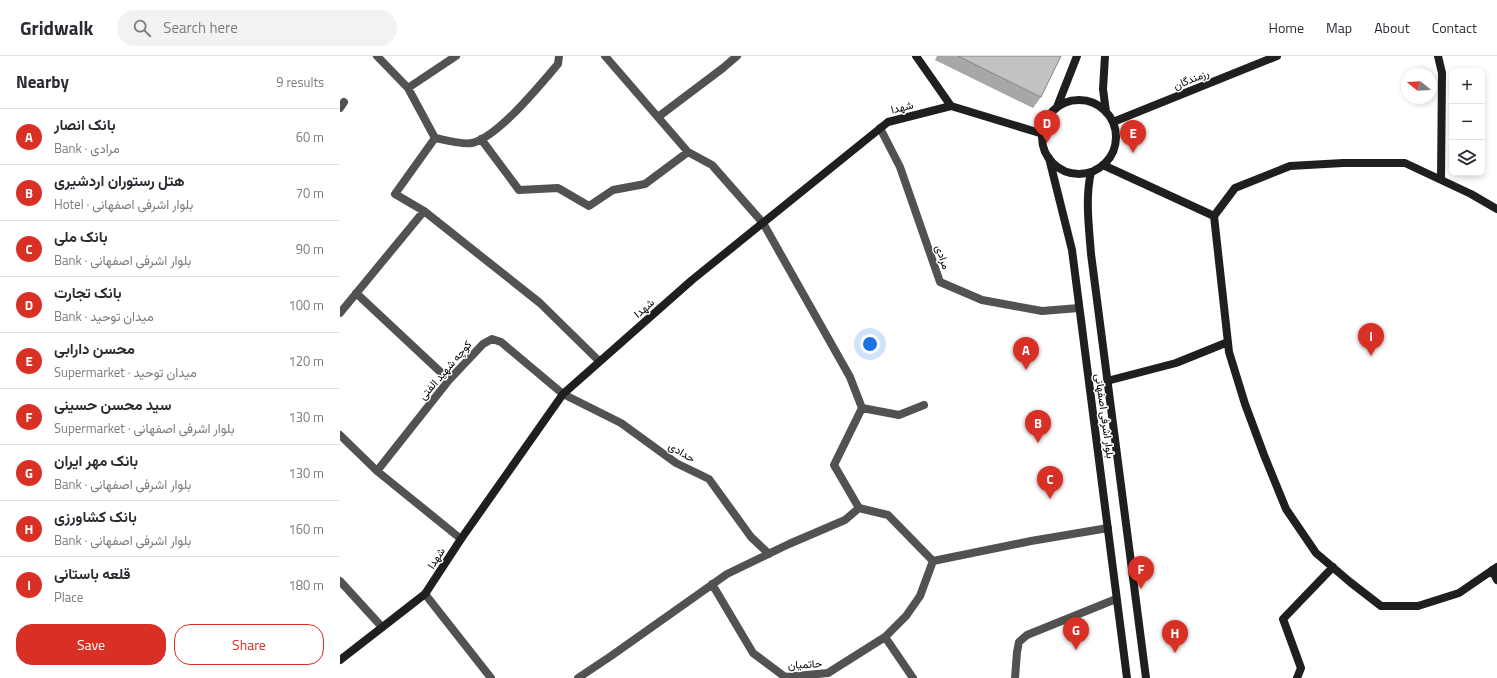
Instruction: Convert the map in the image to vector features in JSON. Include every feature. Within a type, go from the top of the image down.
[{"type":"street","points":[[377,56],[408,88],[435,138]]},
{"type":"street","points":[[408,88],[456,56]]},
{"type":"street","points":[[435,138],[471,143],[481,140],[510,118],[558,64],[559,56]]},
{"type":"street","points":[[605,56],[688,152],[712,165],[763,223],[850,377],[862,408],[834,465],[859,508],[888,515],[933,561],[1031,540],[1108,528]]},
{"type":"street","points":[[658,117],[737,56]]},
{"type":"street","points":[[916,56],[951,106],[1043,134]]},
{"type":"street","points":[[1056,108],[1077,56]]},
{"type":"street","points":[[1105,56],[1103,89],[1106,112]]},
{"type":"street","name":"رزمندگان","points":[[1113,122],[1277,56]]},
{"type":"street","points":[[1438,56],[1442,73],[1441,179]]},
{"type":"street","points":[[1077,100],[1088,101],[1098,105],[1106,112],[1113,122],[1116,133],[1115,145],[1110,156],[1103,165],[1091,172],[1080,174],[1068,172],[1057,167],[1049,158],[1044,147],[1043,134],[1045,124],[1056,108],[1066,102],[1077,100]]},
{"type":"street","name":"شهدا","points":[[340,660],[425,594],[461,539],[563,394],[692,280],[888,122],[951,106]]},
{"type":"street","name":"مرادی","points":[[880,128],[900,167],[940,282],[982,300],[1042,311],[1079,308]]},
{"type":"street","points":[[435,138],[395,194],[424,211],[540,303],[600,361]]},
{"type":"street","points":[[481,140],[519,190],[558,188],[589,206],[613,190],[645,184],[688,152]]},
{"type":"street","name":"بلوار اشرفی اصفهانی","points":[[1049,158],[1072,250],[1127,678]]},
{"type":"street","points":[[1497,210],[1471,194],[1405,162],[1343,163],[1290,166],[1235,188],[1214,216],[1229,352],[1245,404],[1286,509],[1316,553],[1381,606],[1418,606],[1459,592],[1495,569],[1497,580]]},
{"type":"street","points":[[1103,165],[1214,216]]},
{"type":"street","name":"بلوار اشرفی اصفهانی","points":[[1091,172],[1088,201],[1091,254],[1146,678]]},
{"type":"street","points":[[340,313],[424,211]]},
{"type":"street","points":[[356,293],[449,380]]},
{"type":"street","name":"کوچه شهید الفتی","points":[[377,471],[449,380],[483,344],[492,339],[501,342],[563,394]]},
{"type":"street","points":[[1107,381],[1176,363],[1228,342]]},
{"type":"street","name":"حدادی","points":[[563,394],[621,422],[676,463],[709,479],[751,537],[769,554]]},
{"type":"street","points":[[862,408],[900,415],[924,405]]},
{"type":"street","points":[[340,435],[377,471],[461,539]]},
{"type":"street","points":[[578,678],[727,574],[845,520],[859,508]]},
{"type":"street","name":"حاتمیان","points":[[712,584],[754,653],[785,677],[828,673],[885,637],[906,616],[920,596],[933,561]]},
{"type":"street","points":[[1297,678],[1301,668],[1283,619],[1333,567]]},
{"type":"street","points":[[340,581],[382,627]]},
{"type":"street","points":[[425,594],[491,678]]},
{"type":"street","points":[[1015,678],[1019,642],[1027,635],[1116,599]]},
{"type":"street","points":[[885,637],[913,678]]},
{"type":"building","points":[[958,56],[1061,56],[1041,97]]},
{"type":"place","name":"بانک تجارت","points":[[1047,143]]},
{"type":"place","name":"محسن دارابی","points":[[1133,153]]},
{"type":"place","name":"قلعه باستانی","points":[[1371,356]]},
{"type":"place","name":"بانک انصار","points":[[1026,370]]},
{"type":"place","name":"هتل رستوران اردشیری","points":[[1038,443]]},
{"type":"place","name":"بانک ملی","points":[[1050,499]]},
{"type":"place","name":"سید محسن حسینی","points":[[1141,589]]},
{"type":"place","name":"بانک مهر ایران","points":[[1076,650]]},
{"type":"place","name":"بانک کشاورزی","points":[[1175,653]]}]
